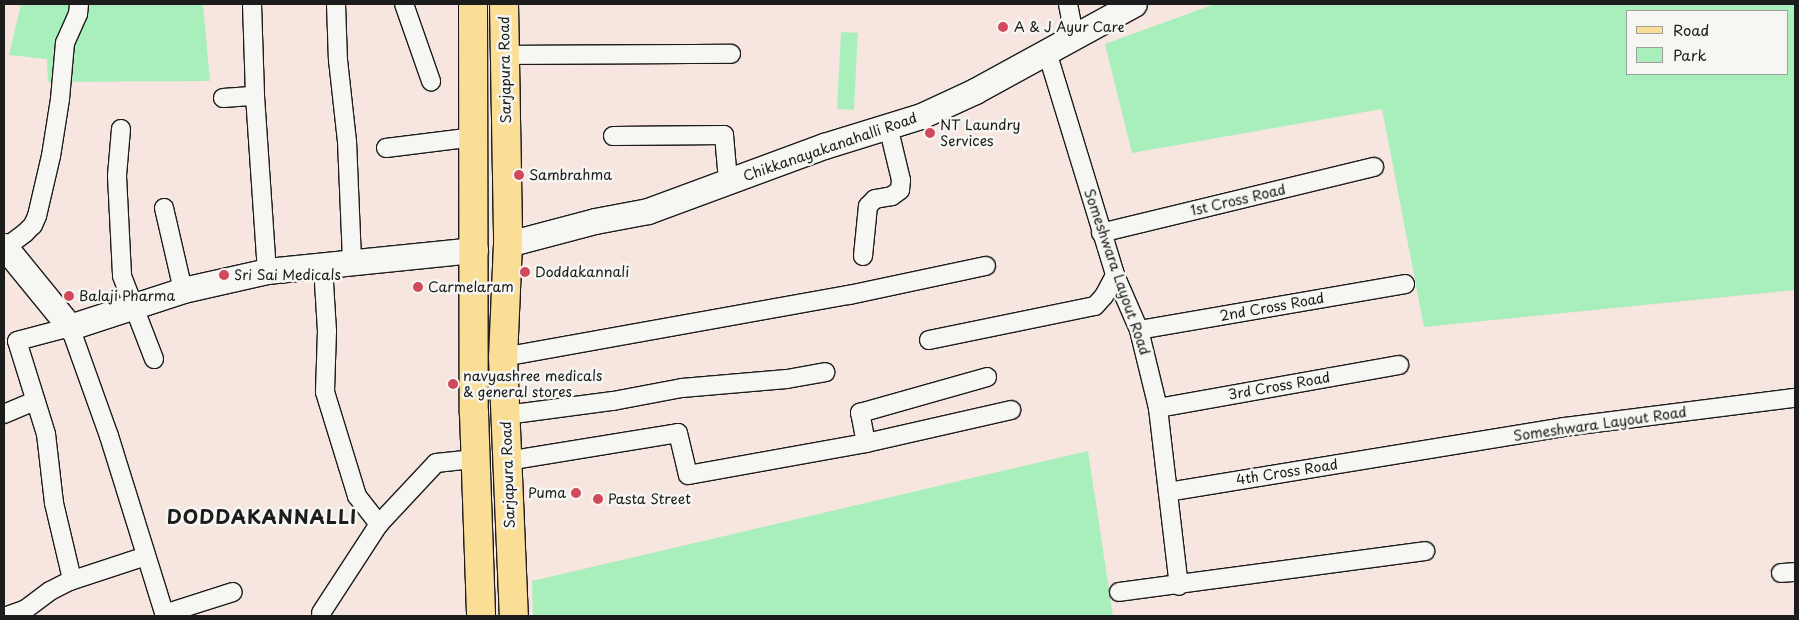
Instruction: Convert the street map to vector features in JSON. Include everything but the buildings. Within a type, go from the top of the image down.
[{"type":"main road","points":[[473,4],[475,459],[481,616]]},
{"type":"main road","name":"Sarjapura Road","points":[[504,4],[508,244],[503,357],[514,616]]},
{"type":"main road","name":"Chikkanayakanahalli Road","points":[[508,244],[595,221],[648,211],[824,146],[922,116],[976,91],[1134,4]]},
{"type":"main road","points":[[4,247],[70,328],[182,290],[267,271],[475,250]]},
{"type":"street","points":[[4,247],[25,233],[33,225],[37,216],[51,156],[66,43],[78,14],[79,4]]},
{"type":"street","points":[[252,4],[255,96],[267,271]]},
{"type":"street","points":[[336,4],[338,60],[347,141],[352,262]]},
{"type":"street","points":[[404,4],[431,81]]},
{"type":"street","points":[[1068,4],[1074,36]]},
{"type":"street","name":"Someshwara Layout Road","points":[[1047,52],[1101,233],[1115,275],[1139,330],[1158,408],[1179,586]]},
{"type":"street","points":[[504,56],[731,54]]},
{"type":"street","points":[[223,98],[255,96]]},
{"type":"street","points":[[863,256],[868,206],[875,199],[892,196],[900,190],[901,180],[888,126]]},
{"type":"street","points":[[121,128],[117,176],[118,232],[122,276],[154,359]]},
{"type":"street","points":[[613,136],[724,135],[728,181]]},
{"type":"street","points":[[386,148],[474,137]]},
{"type":"street","name":"1st Cross Road","points":[[1101,233],[1374,167]]},
{"type":"street","points":[[164,208],[182,290]]},
{"type":"street","points":[[323,266],[327,331],[325,392],[357,496],[379,524]]},
{"type":"street","points":[[503,357],[849,296],[986,266]]},
{"type":"street","points":[[929,340],[1095,306],[1104,296],[1115,275]]},
{"type":"street","name":"2nd Cross Road","points":[[1139,330],[1405,284]]},
{"type":"street","points":[[70,580],[71,575],[54,503],[46,434],[35,401],[10,342],[70,328],[109,436],[165,615],[233,592]]},
{"type":"street","name":"3rd Cross Road","points":[[1158,408],[1399,365]]},
{"type":"street","points":[[506,415],[613,401],[682,388],[787,379],[825,372]]},
{"type":"street","points":[[866,443],[860,412],[987,377]]},
{"type":"street","name":"Someshwara Layout Road","points":[[1406,453],[1564,427],[1795,398]]},
{"type":"street","points":[[4,414],[35,401]]},
{"type":"street","points":[[507,461],[678,433],[688,475],[866,443],[1011,410]]},
{"type":"street","name":"4th Cross Road","points":[[1168,492],[1406,453]]},
{"type":"street","points":[[321,613],[379,524],[436,463],[475,459]]},
{"type":"street","points":[[1119,592],[1179,586],[1425,551]]},
{"type":"street","points":[[7,616],[26,609],[50,591],[70,580],[146,556]]},
{"type":"green space","points":[[21,4],[203,4],[210,81],[48,82],[47,59],[9,55]]},
{"type":"green space","points":[[1215,4],[1795,4],[1795,290],[1424,327],[1382,109],[1132,153],[1105,44]]},
{"type":"green space","points":[[841,32],[858,33],[854,110],[837,109]]},
{"type":"green space","points":[[1088,451],[1113,616],[533,616],[532,581]]},
{"type":"place","name":"A & J Ayur Care","points":[[1003,27]]},
{"type":"place","name":"NT Laundry Services","points":[[930,133]]},
{"type":"place","name":"Sambrahma","points":[[519,175]]},
{"type":"place","name":"Doddakannali","points":[[525,272]]},
{"type":"place","name":"Sri Sai Medicals","points":[[224,275]]},
{"type":"place","name":"Carmelaram","points":[[418,287]]},
{"type":"place","name":"Balaji Pharma","points":[[69,296]]},
{"type":"place","name":"navyashree medicals & general stores","points":[[453,384]]},
{"type":"place","name":"Puma","points":[[576,493]]},
{"type":"place","name":"Pasta Street","points":[[598,499]]},
{"type":"district","name":"DODDAKANNALLI","points":[[262,517]]}]
